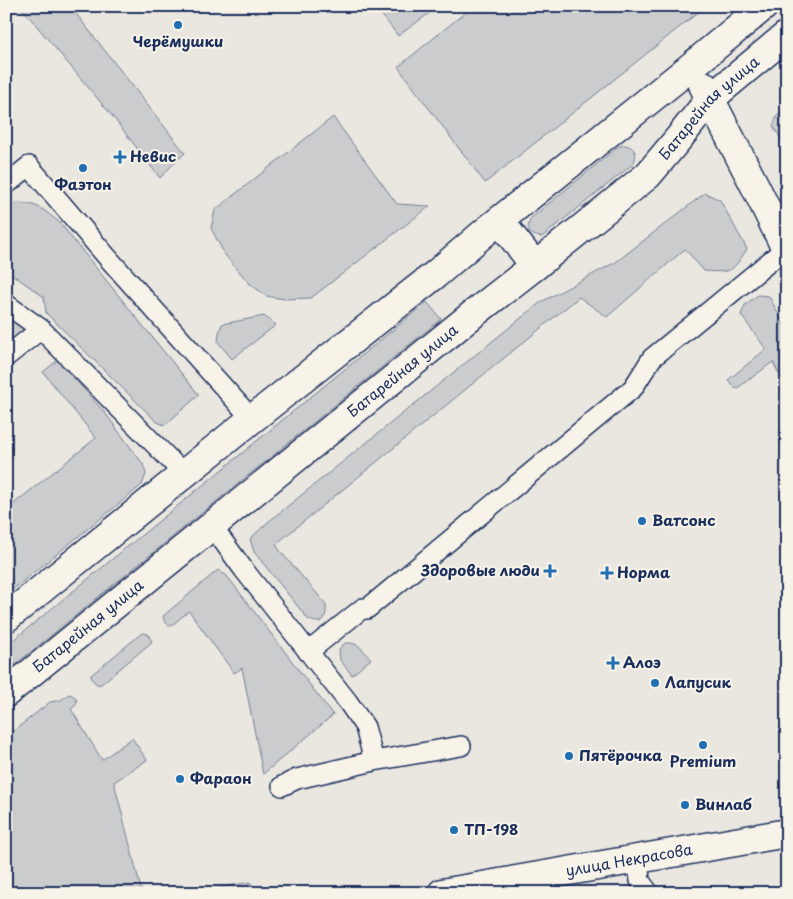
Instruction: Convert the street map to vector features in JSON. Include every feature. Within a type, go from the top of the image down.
[{"type":"street","points":[[6,618],[252,419],[436,274],[485,232],[693,66],[764,6]]},
{"type":"street","name":"Батарейная улица","points":[[6,693],[472,315],[648,175],[710,99],[787,35]]},
{"type":"street","points":[[693,66],[786,250]]},
{"type":"street","points":[[500,221],[535,266]]},
{"type":"street","name":"улица Некрасова","points":[[442,893],[787,833]]},
{"type":"lane","points":[[6,185],[29,166],[108,258],[252,419]]},
{"type":"lane","points":[[308,652],[363,608],[368,609],[633,388],[652,358],[786,250]]},
{"type":"lane","points":[[6,304],[41,329],[184,474]]},
{"type":"lane","points":[[6,357],[41,329]]},
{"type":"lane","points":[[212,526],[244,570],[348,702],[365,727],[374,760]]},
{"type":"lane","points":[[282,786],[297,779],[374,760],[461,746]]},
{"type":"lane","points":[[638,859],[640,881],[649,893]]},
{"type":"shaded area","points":[[20,6],[70,6],[185,153],[160,178],[113,117]]},
{"type":"shaded area","points":[[375,6],[439,6],[398,36]]},
{"type":"shaded area","points":[[468,6],[706,6],[485,183],[398,67],[467,11]]},
{"type":"shaded area","points":[[787,108],[787,142],[783,142],[773,126],[777,116]]},
{"type":"shaded area","points":[[333,117],[397,204],[430,206],[311,298],[284,299],[266,296],[249,283],[225,255],[211,228],[215,210]]},
{"type":"shaded area","points":[[625,145],[632,148],[635,152],[633,164],[542,237],[529,232],[528,226],[531,218],[619,146]]},
{"type":"shaded area","points":[[705,193],[720,200],[747,249],[734,267],[720,272],[704,271],[685,249],[607,317],[579,297],[276,544],[326,604],[326,614],[321,622],[308,619],[254,552],[250,539],[268,522],[541,302],[616,262]]},
{"type":"shaded area","points":[[16,203],[35,206],[44,210],[59,222],[199,395],[165,425],[157,422],[46,313],[44,297],[6,270],[6,211]]},
{"type":"shaded area","points":[[758,295],[769,296],[787,331],[787,374],[781,378],[773,362],[736,389],[728,380],[766,349],[741,315],[745,305]]},
{"type":"shaded area","points":[[427,302],[441,319],[6,672],[6,646]]},
{"type":"shaded area","points":[[6,313],[24,325],[26,332],[6,357]]},
{"type":"shaded area","points":[[264,316],[276,325],[232,359],[218,342],[222,324]]},
{"type":"shaded area","points":[[58,360],[105,413],[143,464],[146,474],[142,485],[6,595],[6,510],[96,438],[43,372]]},
{"type":"shaded area","points":[[218,570],[227,576],[333,715],[263,774],[242,668],[234,673],[189,611],[171,626],[163,618],[163,616]]},
{"type":"shaded area","points":[[142,633],[148,634],[152,642],[100,685],[92,679],[91,675]]},
{"type":"shaded area","points":[[345,643],[357,645],[371,659],[352,675],[340,660],[339,649]]},
{"type":"shaded area","points":[[69,694],[77,702],[71,709],[102,760],[132,738],[147,760],[114,782],[142,893],[6,893],[6,737],[50,702],[61,700]]},
{"type":"shaded area","points":[[250,882],[254,887],[250,893],[192,893]]},
{"type":"place","name":"Черёмушки","points":[[178,25]]},
{"type":"place","name":"Невис","points":[[120,157]]},
{"type":"place","name":"Фаэтон","points":[[83,168]]},
{"type":"place","name":"Ватсонс","points":[[642,521]]},
{"type":"place","name":"Здоровые люди","points":[[550,571]]},
{"type":"place","name":"Норма","points":[[607,573]]},
{"type":"place","name":"Алоэ","points":[[613,663]]},
{"type":"place","name":"Лапусик","points":[[655,683]]},
{"type":"place","name":"Premium","points":[[703,745]]},
{"type":"place","name":"Пятёрочка","points":[[569,756]]},
{"type":"place","name":"Фараон","points":[[180,779]]},
{"type":"place","name":"Винлаб","points":[[685,805]]},
{"type":"place","name":"ТП-198","points":[[454,830]]}]
